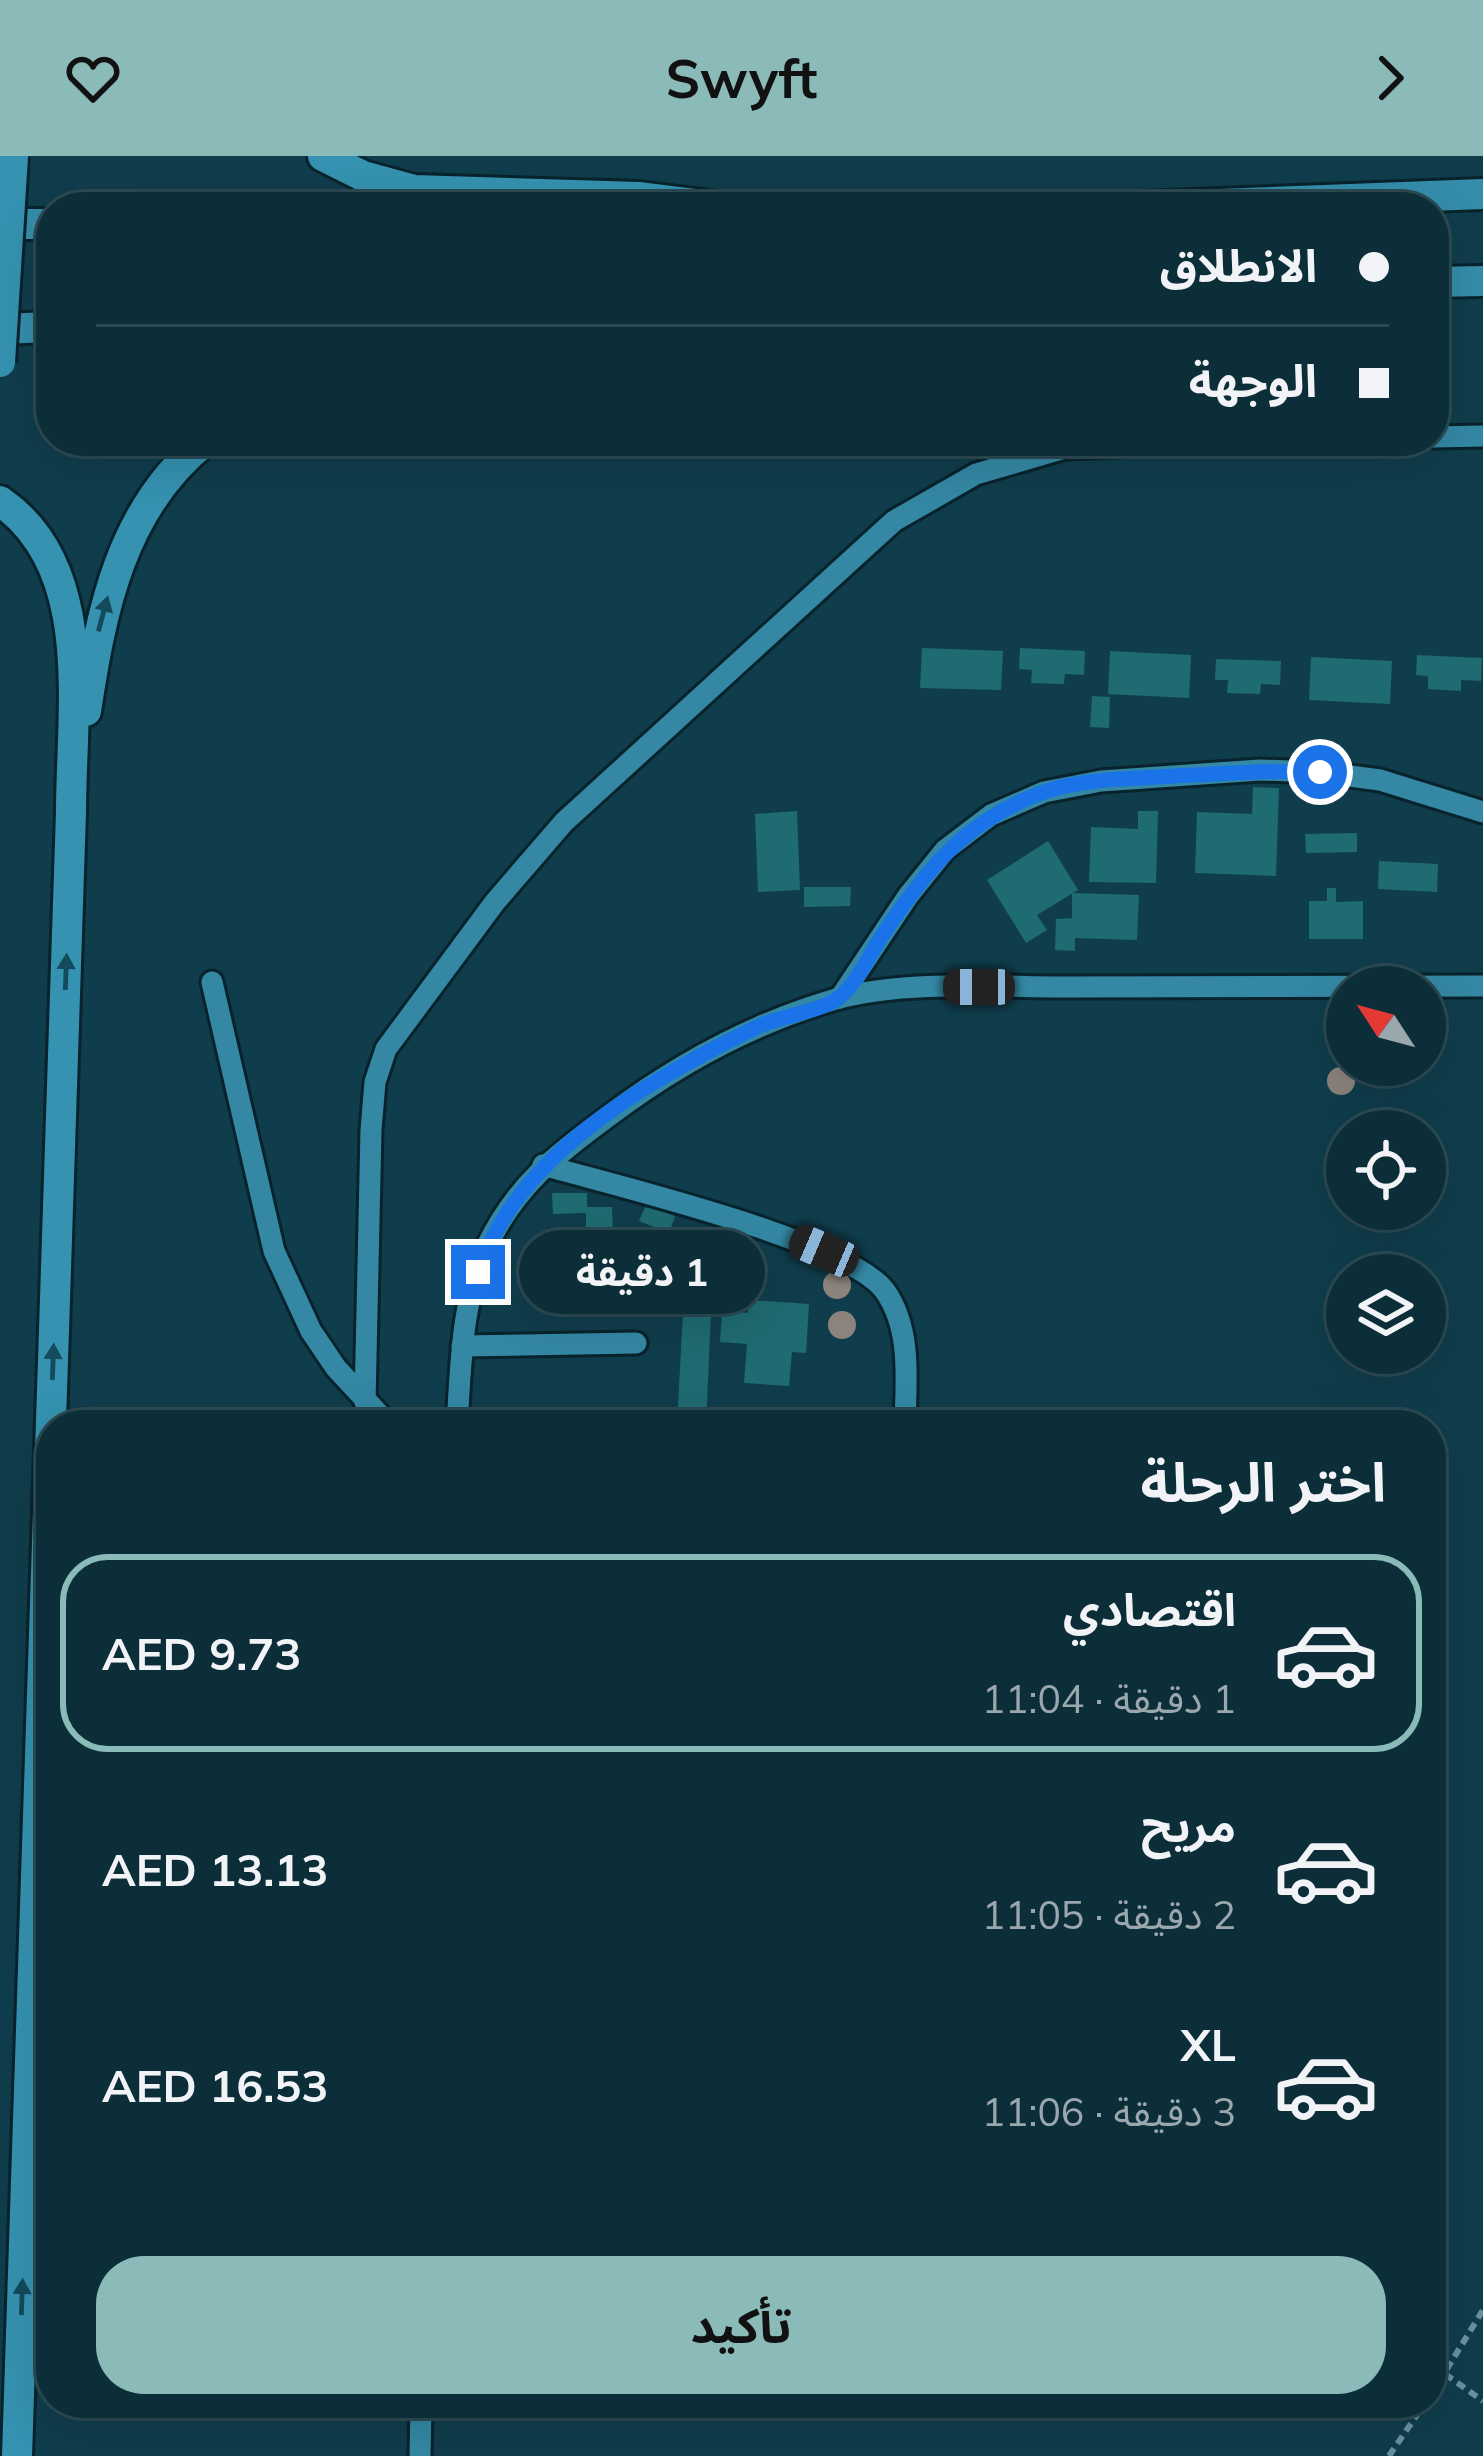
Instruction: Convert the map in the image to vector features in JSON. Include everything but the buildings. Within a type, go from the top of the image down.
[{"type":"main road","points":[[0,362],[13,156]]},
{"type":"main road","points":[[323,156],[363,176],[414,190],[489,192]]},
{"type":"main road","points":[[1449,195],[1483,194]]},
{"type":"main road","points":[[0,224],[36,224]]},
{"type":"main road","points":[[1449,281],[1483,280]]},
{"type":"main road","points":[[0,329],[36,328]]},
{"type":"main road","points":[[71,812],[99,626],[117,562],[148,504],[188,456]]},
{"type":"main road","points":[[0,501],[18,514],[49,552],[67,597],[71,639],[71,812],[51,1410]]},
{"type":"main road","points":[[16,2456],[36,1858]]},
{"type":"lane","points":[[1449,437],[1483,436]]},
{"type":"lane","points":[[365,1402],[371,1130],[374,1082],[386,1049],[495,902],[565,822],[641,747],[894,521],[976,474],[1038,456]]},
{"type":"lane","points":[[840,998],[945,850],[992,815],[1045,792],[1101,781],[1260,770],[1320,772],[1380,780],[1483,812]]},
{"type":"lane","points":[[212,982],[274,1251],[311,1331],[373,1410]]},
{"type":"lane","points":[[458,1410],[469,1296],[486,1248],[510,1204],[543,1165],[634,1097],[695,1058],[763,1024],[840,998],[933,987],[1483,986]]},
{"type":"lane","points":[[543,1165],[800,1241],[848,1261],[884,1290],[904,1334],[904,1410]]},
{"type":"lane","points":[[462,1346],[636,1343]]},
{"type":"lane","points":[[420,2456],[421,2418]]},
{"type":"path","points":[[1446,2372],[1483,2310]]},
{"type":"path","points":[[1446,2375],[1483,2401]]},
{"type":"path","points":[[1389,2456],[1416,2418]]},
{"type":"route","points":[[478,1272],[510,1204],[543,1165],[695,1058],[763,1024],[840,998],[945,850],[992,815],[1045,792],[1101,781],[1260,770],[1320,772]]}]
